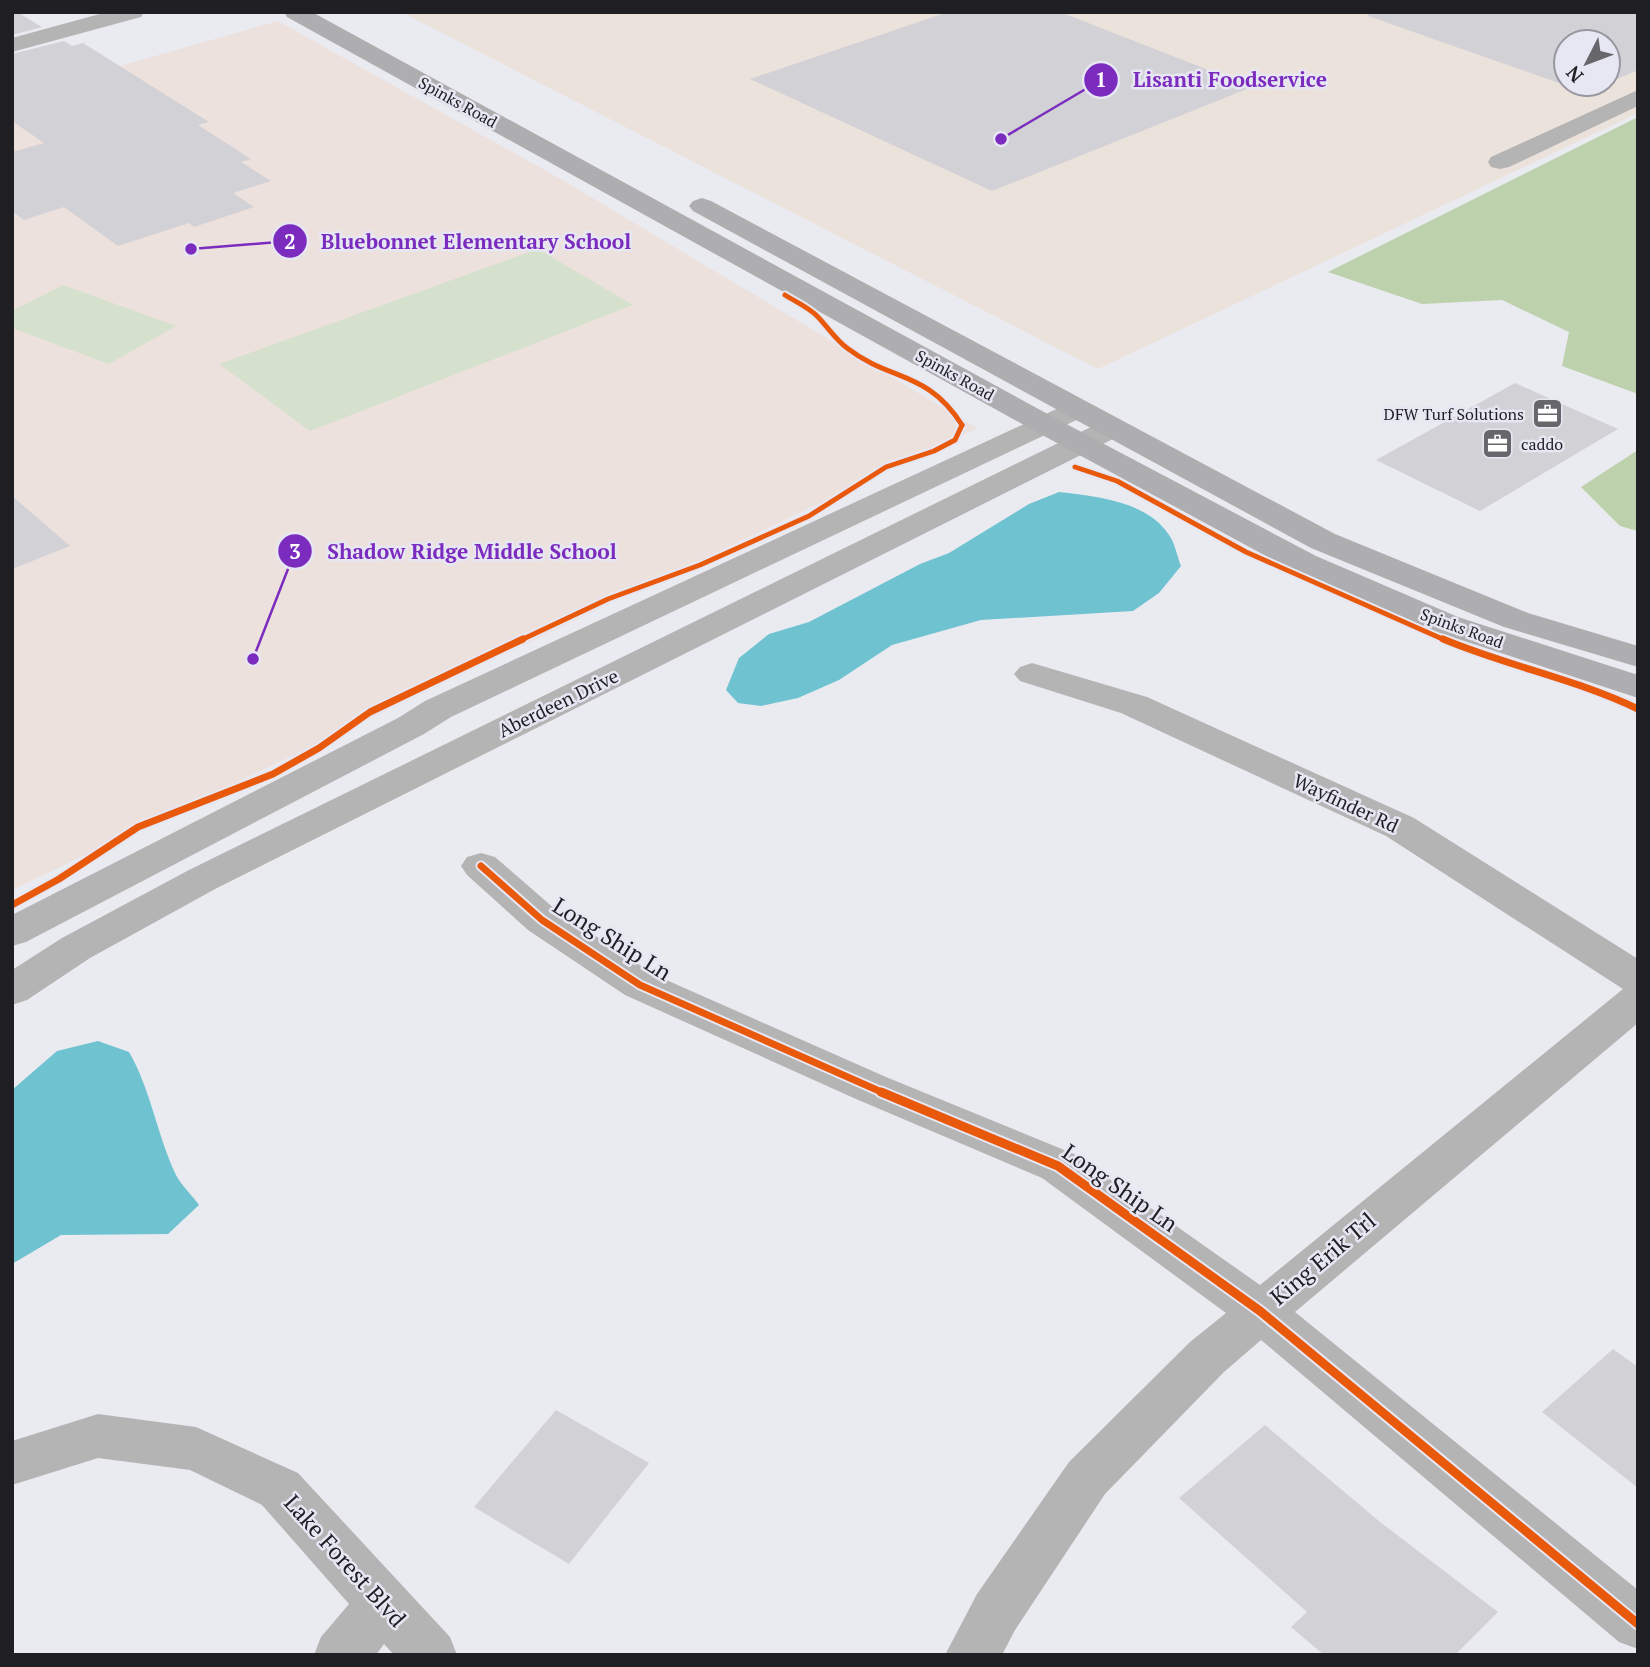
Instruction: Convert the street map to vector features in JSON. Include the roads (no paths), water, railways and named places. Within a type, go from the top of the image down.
[{"type":"main road","name":"Spinks Road","points":[[295,12],[1044,425],[1304,563],[1446,624],[1638,687]]},
{"type":"main road","points":[[406,73],[437,64]]},
{"type":"main road","points":[[594,177],[627,166]]},
{"type":"main road","name":"Spinks Road","points":[[683,196],[1323,541],[1516,620],[1638,657]]},
{"type":"street","points":[[12,45],[84,18],[133,12]]},
{"type":"street","points":[[1500,162],[1638,97]]},
{"type":"street","points":[[12,932],[425,718],[1076,409]]},
{"type":"street","name":"Aberdeen Drive","points":[[12,990],[76,948],[203,878],[1112,428]]},
{"type":"street","name":"Wayfinder Rd","points":[[1032,674],[1134,705],[1400,827],[1638,979]]},
{"type":"street","points":[[425,718],[465,748]]},
{"type":"street","name":"Long Ship Ln","points":[[481,866],[542,920],[640,985],[871,1088],[1058,1166],[1260,1311],[1638,1624]]},
{"type":"street","name":"King Erik Trl","points":[[972,1655],[996,1612],[1087,1478],[1207,1357],[1638,1000]]},
{"type":"street","name":"Lake Forest Blvd","points":[[12,1463],[97,1436],[196,1448],[280,1489],[430,1655]]},
{"type":"street","points":[[341,1655],[383,1604]]},
{"type":"water","points":[[1059,492],[1104,498],[1148,514],[1169,535],[1181,566],[1159,593],[1133,611],[981,620],[892,645],[839,680],[798,698],[761,706],[738,703],[726,690],[739,658],[769,634],[809,622],[920,564],[949,553],[1029,504]]},
{"type":"water","points":[[98,1041],[129,1052],[143,1082],[176,1175],[199,1205],[168,1234],[61,1235],[12,1264],[12,1090],[57,1051]]},
{"type":"place","name":"Lisanti Foodservice","points":[[1001,139]]},
{"type":"place","name":"Bluebonnet Elementary School","points":[[191,249]]},
{"type":"place","name":"DFW Turf Solutions","points":[[1547,414]]},
{"type":"place","name":"caddo","points":[[1498,444]]},
{"type":"place","name":"Shadow Ridge Middle School","points":[[253,659]]}]
